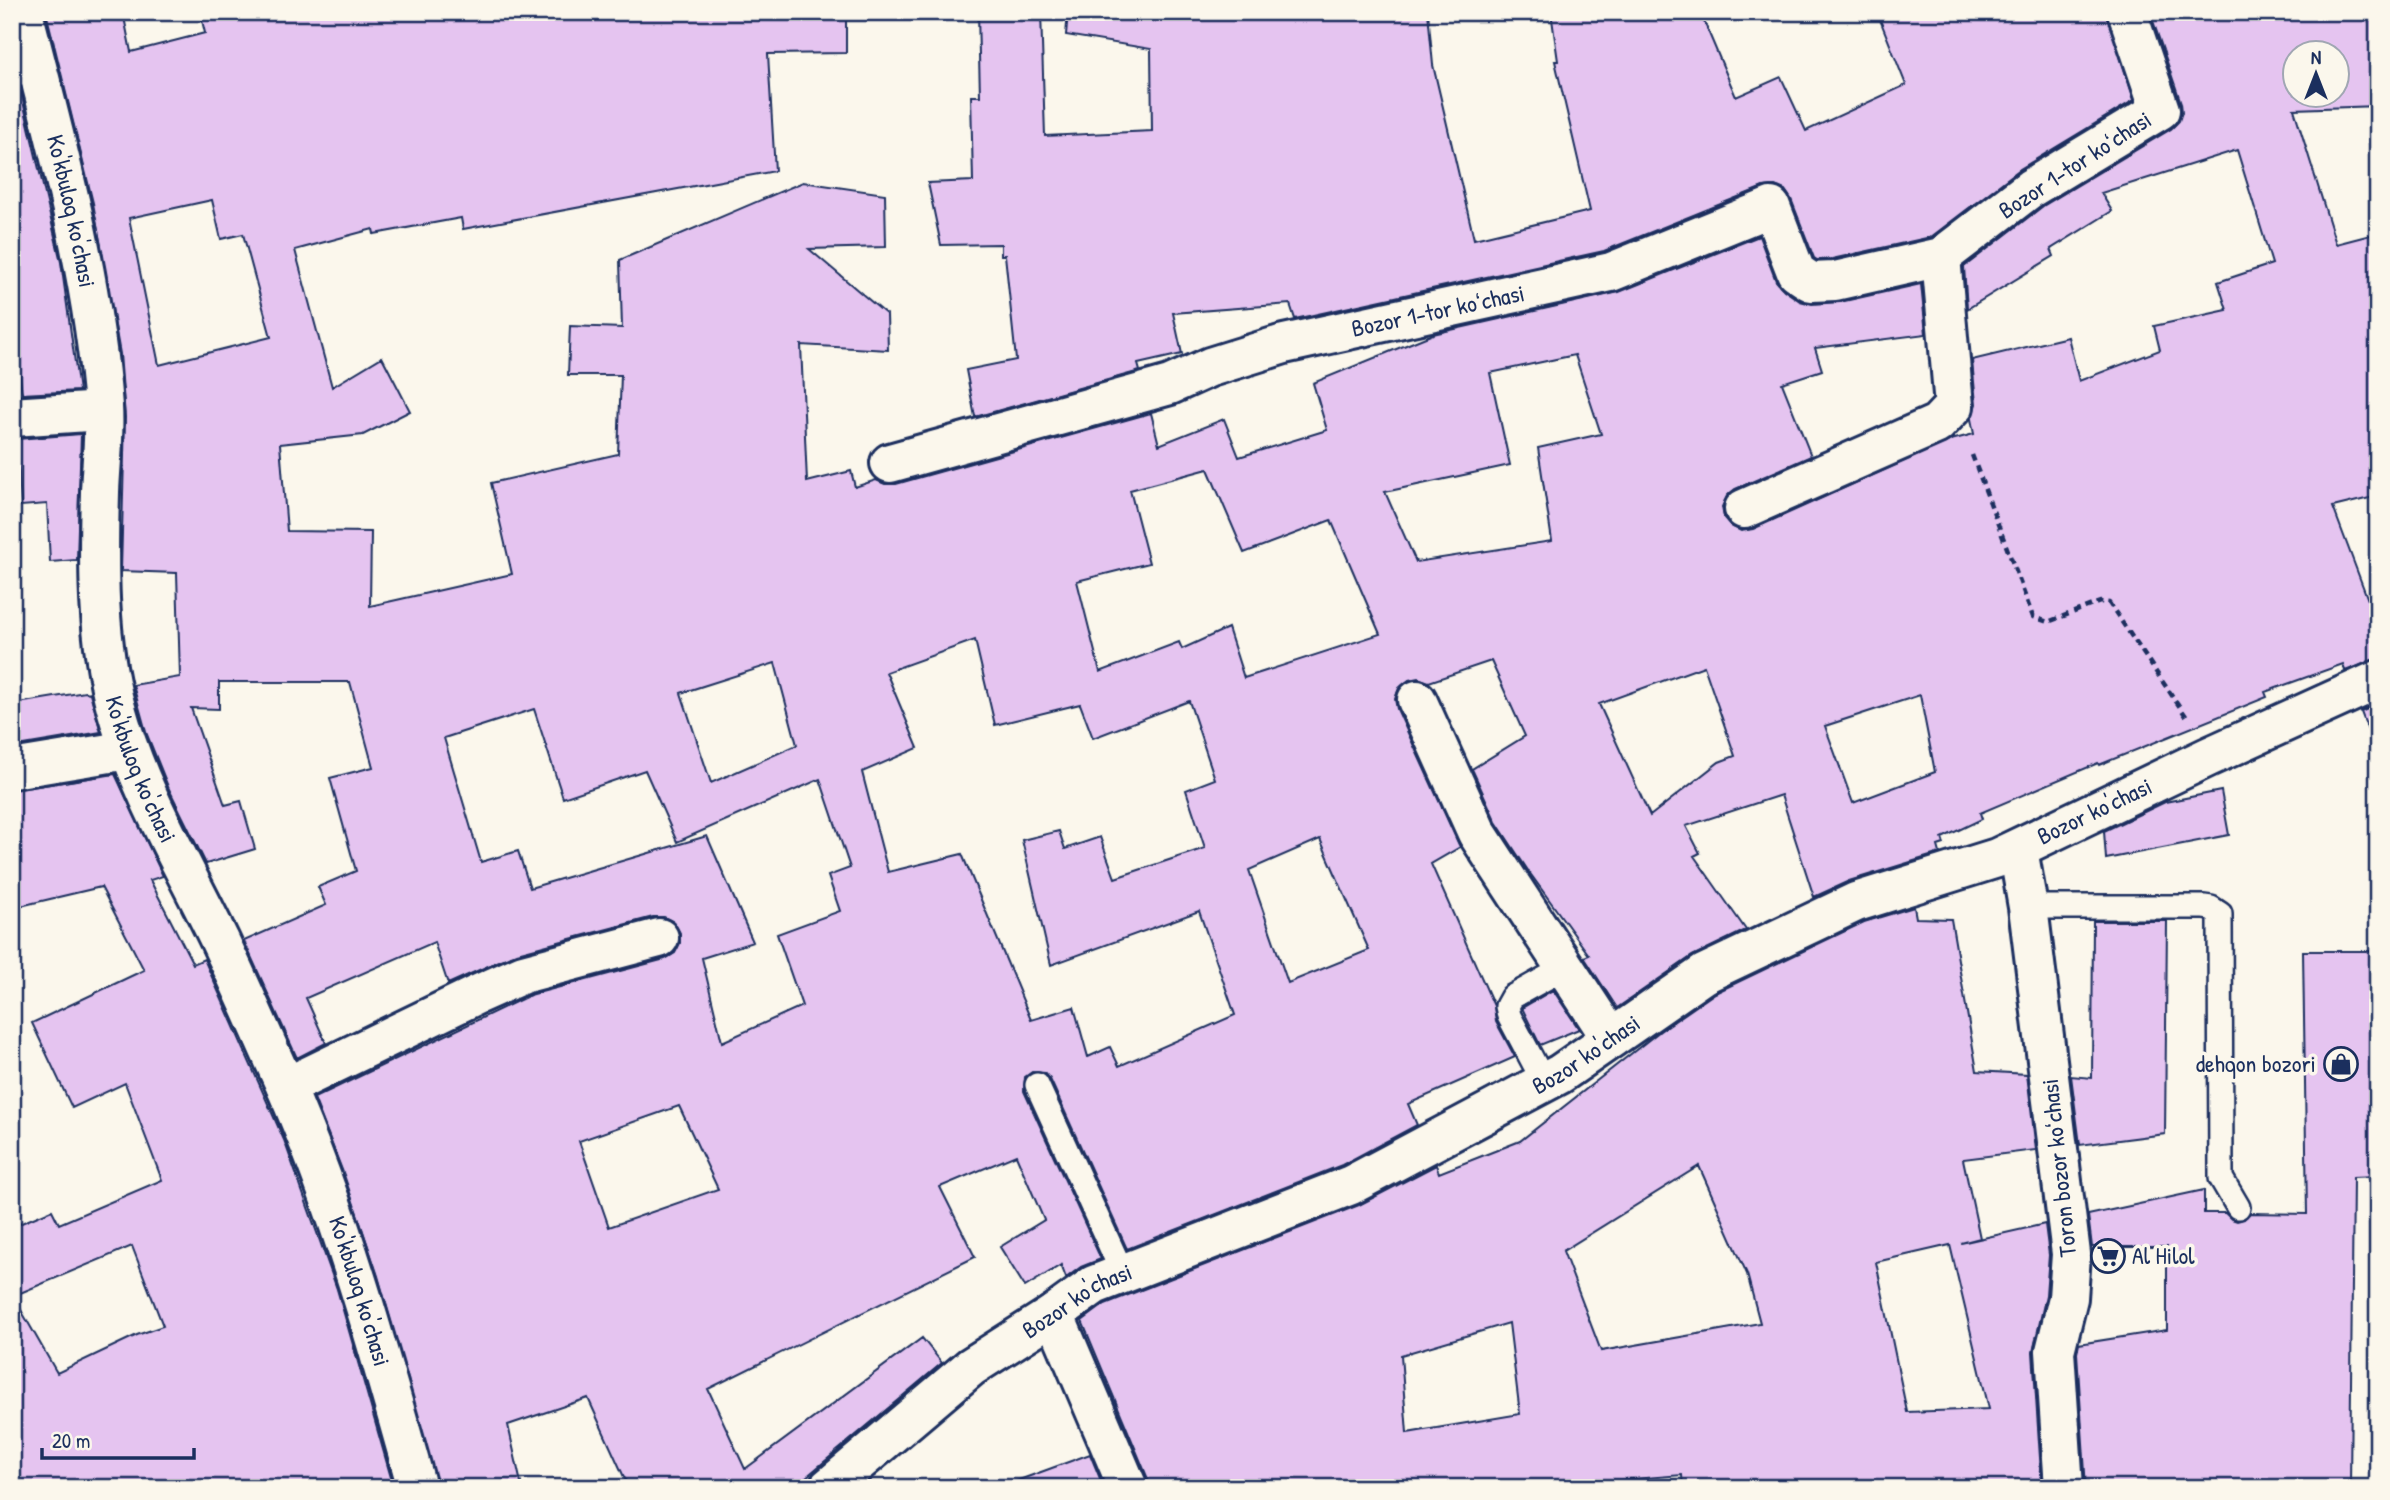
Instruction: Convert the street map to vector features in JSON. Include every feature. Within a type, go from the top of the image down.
[{"type":"street","name":"Ko'kbuloq ko'chasi","points":[[23,12],[25,72],[77,236],[94,328],[103,411],[99,578],[104,645],[115,704],[128,750],[153,811],[220,941],[286,1087],[346,1249],[417,1488]]},
{"type":"street","name":"Bozor 1-tor koʻchasi","points":[[890,463],[1170,385],[1210,367],[1284,344],[1611,272],[1771,207],[1796,272],[1811,282],[1835,281],[1941,257],[2031,188],[2160,110],[2127,12]]},
{"type":"street","points":[[1744,509],[1937,424],[1954,406],[1941,257]]},
{"type":"street","points":[[12,417],[103,411]]},
{"type":"street","name":"Bozor ko'chasi","points":[[828,1488],[971,1367],[1094,1285],[1351,1185],[1560,1074],[1704,974],[1856,902],[1997,858],[2208,757],[2378,680]]},
{"type":"street","points":[[1417,700],[1478,833],[1611,1038]]},
{"type":"street","points":[[12,769],[128,750]]},
{"type":"street","name":"Toron bozor koʻchasi","points":[[2018,849],[2028,907],[2071,1254],[2068,1298],[2055,1351],[2064,1488]]},
{"type":"street","points":[[286,1087],[523,974],[659,938]]},
{"type":"street","points":[[1054,1314],[1128,1488]]},
{"type":"lane","points":[[2028,907],[2204,907],[2220,914],[2221,1178],[2238,1207]]},
{"type":"lane","points":[[1545,1082],[1509,1016],[1507,1006],[1512,997],[1564,968]]},
{"type":"lane","points":[[1037,1085],[1123,1274]]},
{"type":"path","points":[[1954,406],[2034,617],[2048,622],[2101,602],[2109,603],[2188,719],[2208,757]]},
{"type":"building","points":[[46,12],[123,12],[131,52],[205,33],[200,12],[846,12],[846,53],[768,54],[775,171],[463,229],[461,218],[374,234],[373,229],[295,250],[332,387],[382,357],[410,411],[363,435],[280,444],[287,531],[371,532],[370,606],[512,574],[491,483],[618,454],[621,375],[568,375],[570,326],[622,328],[620,260],[803,182],[885,194],[886,247],[809,249],[887,315],[888,350],[801,345],[807,482],[851,471],[855,487],[876,480],[885,484],[896,484],[1151,413],[1159,445],[1224,419],[1239,457],[1327,430],[1313,383],[1433,334],[1619,292],[1759,236],[1776,281],[1800,301],[1812,304],[1840,302],[1921,284],[1926,334],[1815,348],[1822,370],[1782,383],[1811,456],[1735,489],[1727,496],[1722,507],[1724,518],[1731,526],[1741,531],[1753,529],[1951,440],[1974,434],[1971,419],[1976,404],[1972,360],[2068,337],[2079,381],[2160,350],[2154,326],[2227,310],[2218,282],[2272,264],[2237,150],[2101,193],[2112,211],[2051,249],[2054,256],[1967,309],[1964,267],[2043,206],[2171,129],[2179,121],[2181,103],[2150,12],[2378,12],[2378,106],[2352,107],[2352,38],[2282,38],[2282,108],[2322,108],[2294,109],[2336,244],[2378,233],[2378,496],[2333,507],[2368,600],[2378,596],[2378,659],[2345,671],[2343,664],[2265,692],[2267,697],[2099,765],[2098,763],[1980,813],[1982,819],[1942,838],[1944,844],[1938,846],[1940,853],[1849,881],[1814,897],[1781,795],[1686,826],[1700,853],[1694,856],[1746,930],[1692,956],[1617,1008],[1584,957],[1589,955],[1496,822],[1472,769],[1525,736],[1491,661],[1429,682],[1418,678],[1409,680],[1399,688],[1395,699],[1397,709],[1460,847],[1431,864],[1494,1006],[1496,1022],[1515,1057],[1408,1104],[1417,1125],[1342,1165],[1127,1249],[1050,1079],[1045,1073],[1032,1072],[1025,1077],[1024,1091],[1101,1259],[1081,1267],[1066,1278],[1061,1265],[1025,1287],[1000,1247],[1044,1220],[1016,1155],[940,1187],[975,1257],[708,1389],[745,1469],[922,1338],[942,1363],[793,1488],[629,1488],[588,1398],[508,1425],[522,1488],[438,1488],[378,1276],[344,1175],[314,1098],[530,995],[665,959],[675,953],[680,943],[680,933],[674,922],[664,917],[653,917],[517,953],[448,984],[434,942],[306,998],[326,1043],[297,1058],[244,941],[326,905],[318,887],[356,871],[330,778],[373,767],[350,682],[219,682],[219,709],[191,708],[225,805],[241,801],[255,849],[206,864],[169,789],[146,732],[133,685],[180,677],[177,573],[121,571],[125,417],[120,354],[93,203]],"holes":[[[212,200],[221,239],[243,234],[271,337],[159,365],[129,218]],[[1575,355],[1601,434],[1538,448],[1552,541],[1416,562],[1385,492],[1510,465],[1490,373]],[[1208,469],[1244,553],[1331,520],[1380,634],[1244,678],[1228,628],[1182,649],[1179,642],[1100,672],[1077,581],[1149,563],[1130,490]],[[975,640],[995,725],[1080,704],[1093,738],[1189,701],[1215,779],[1186,790],[1205,848],[1115,878],[1100,837],[1065,849],[1059,831],[1022,840],[1051,965],[1199,911],[1235,1015],[1119,1066],[1110,1047],[1088,1057],[1074,1007],[1031,1020],[962,854],[888,872],[862,772],[918,748],[886,672]],[[775,663],[797,745],[711,783],[681,693]],[[1704,666],[1735,756],[1719,762],[1650,816],[1599,704]],[[1920,695],[1935,772],[1853,803],[1825,726]],[[534,709],[563,798],[645,770],[677,842],[820,779],[850,868],[828,876],[840,911],[777,934],[802,1006],[722,1042],[702,958],[753,942],[707,836],[530,888],[518,851],[481,862],[444,738]],[[1320,839],[1369,950],[1288,983],[1249,870]],[[679,1106],[718,1189],[609,1227],[579,1141]]]},
{"type":"building","points":[[978,12],[1041,12],[1045,136],[1152,131],[1151,49],[1066,35],[1068,12],[1428,12],[1433,65],[1474,239],[1590,211],[1555,61],[1558,61],[1551,12],[1700,12],[1736,97],[1781,77],[1806,131],[1906,85],[1877,12],[2106,12],[2134,100],[2020,169],[1931,237],[1817,260],[1785,190],[1775,186],[1763,187],[1604,251],[1295,319],[1290,304],[1173,313],[1182,354],[1138,364],[1140,371],[975,417],[966,370],[1016,360],[1005,255],[1001,255],[1001,244],[941,245],[928,183],[973,181],[971,96],[980,96]]},
{"type":"building","points":[[21,93],[61,262],[79,391],[22,394],[17,352],[12,353],[12,95]]},
{"type":"building","points":[[81,434],[77,560],[50,562],[47,504],[21,506],[17,439]]},
{"type":"building","points":[[90,693],[101,732],[12,747],[12,704]]},
{"type":"building","points":[[2378,704],[2378,746],[2374,746],[2361,712]]},
{"type":"building","points":[[115,774],[163,876],[150,880],[193,964],[204,959],[284,1140],[337,1289],[394,1488],[12,1488],[12,1227],[52,1210],[59,1224],[162,1180],[125,1083],[72,1108],[32,1023],[144,970],[101,887],[12,908],[12,790]],"holes":[[[132,1246],[163,1326],[137,1335],[57,1373],[13,1296]]]},
{"type":"building","points":[[2221,791],[2229,835],[2106,859],[2104,831],[2165,802]]},
{"type":"building","points":[[1914,907],[1916,918],[1951,919],[1977,1071],[2027,1074],[2036,1150],[1963,1159],[1980,1238],[1961,1243],[2045,1224],[2049,1255],[2046,1295],[2033,1352],[2042,1488],[1683,1488],[1682,1475],[1596,1482],[1596,1488],[1149,1488],[1148,1479],[1082,1321],[1105,1304],[1359,1205],[1436,1165],[1439,1173],[1520,1141],[1660,1031],[1715,993],[1864,922]],"holes":[[[1699,1166],[1747,1274],[1760,1323],[1601,1351],[1563,1251]],[[1950,1245],[1989,1409],[1907,1412],[1876,1262]],[[1509,1323],[1520,1414],[1407,1433],[1401,1355]]]},
{"type":"building","points":[[2093,921],[2167,921],[2165,1134],[2080,1145],[2071,1076],[2092,1078]]},
{"type":"building","points":[[2303,951],[2378,951],[2378,1176],[2353,1177],[2350,1488],[2086,1488],[2077,1353],[2079,1344],[2167,1330],[2167,1247],[2092,1247],[2088,1215],[2204,1190],[2204,1213],[2225,1213],[2237,1221],[2250,1213],[2307,1214]]},
{"type":"building","points":[[1553,990],[1579,1029],[1540,1045],[1522,1008]]},
{"type":"building","points":[[1090,1454],[1104,1488],[1012,1488],[1011,1483]]},
{"type":"place","name":"dehqon bozori","points":[[2341,1064]]},
{"type":"place","name":"Al Hilol","points":[[2108,1256]]}]
